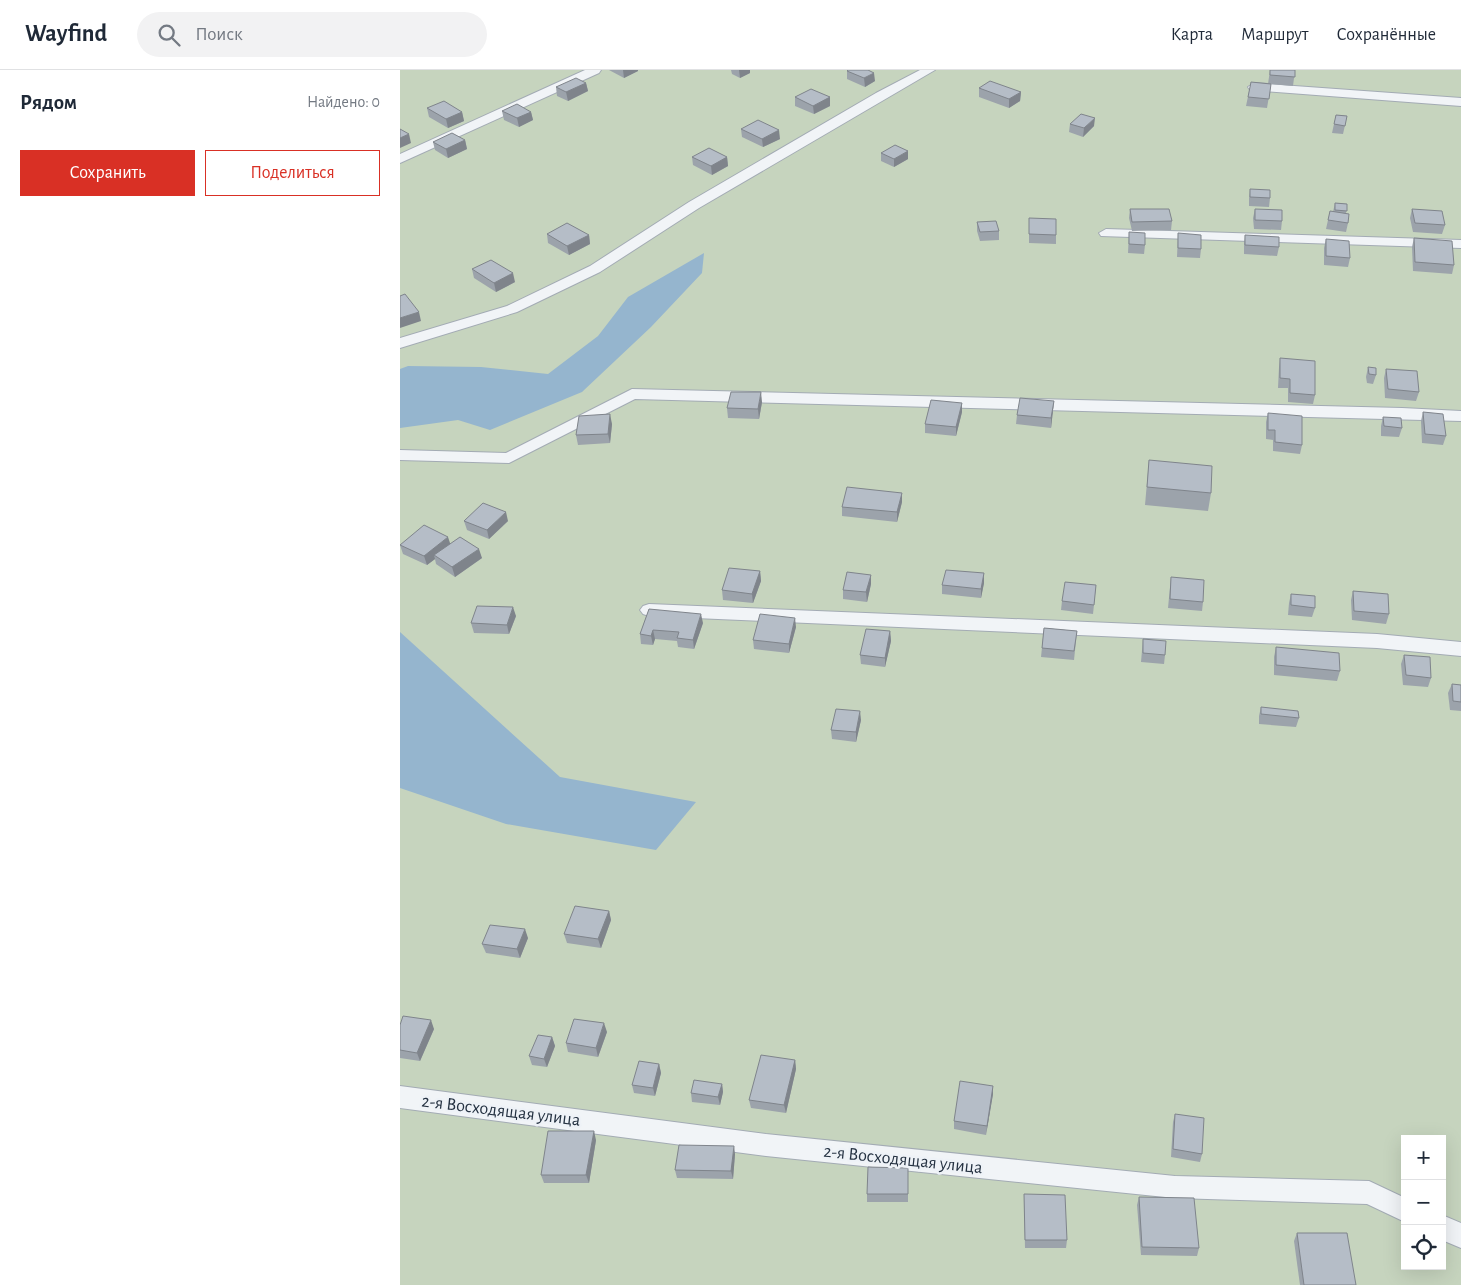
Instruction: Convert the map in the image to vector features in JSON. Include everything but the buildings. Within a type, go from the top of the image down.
[{"type":"lane","points":[[400,159],[594,70]]},
{"type":"lane","points":[[400,343],[512,309],[595,269],[694,205],[880,96],[930,70]]},
{"type":"lane","points":[[1254,87],[1461,102]]},
{"type":"lane","points":[[1106,233],[1461,244]]},
{"type":"lane","points":[[400,456],[509,458],[632,394],[1461,416]]},
{"type":"lane","points":[[649,610],[1377,640],[1461,649]]},
{"type":"lane","name":"2-я Восходящая улица","points":[[400,1097],[766,1145],[1175,1187],[1369,1193],[1401,1208]]},
{"type":"lane","points":[[1446,1229],[1461,1236]]},
{"type":"green space","points":[[400,70],[1461,70],[1461,1285],[400,1285]]},
{"type":"water","points":[[704,253],[702,273],[651,327],[582,392],[490,430],[458,420],[400,428],[400,369],[408,366],[481,367],[548,374],[598,336],[628,297]]},
{"type":"water","points":[[400,632],[560,777],[696,802],[656,850],[506,824],[400,788]]}]
